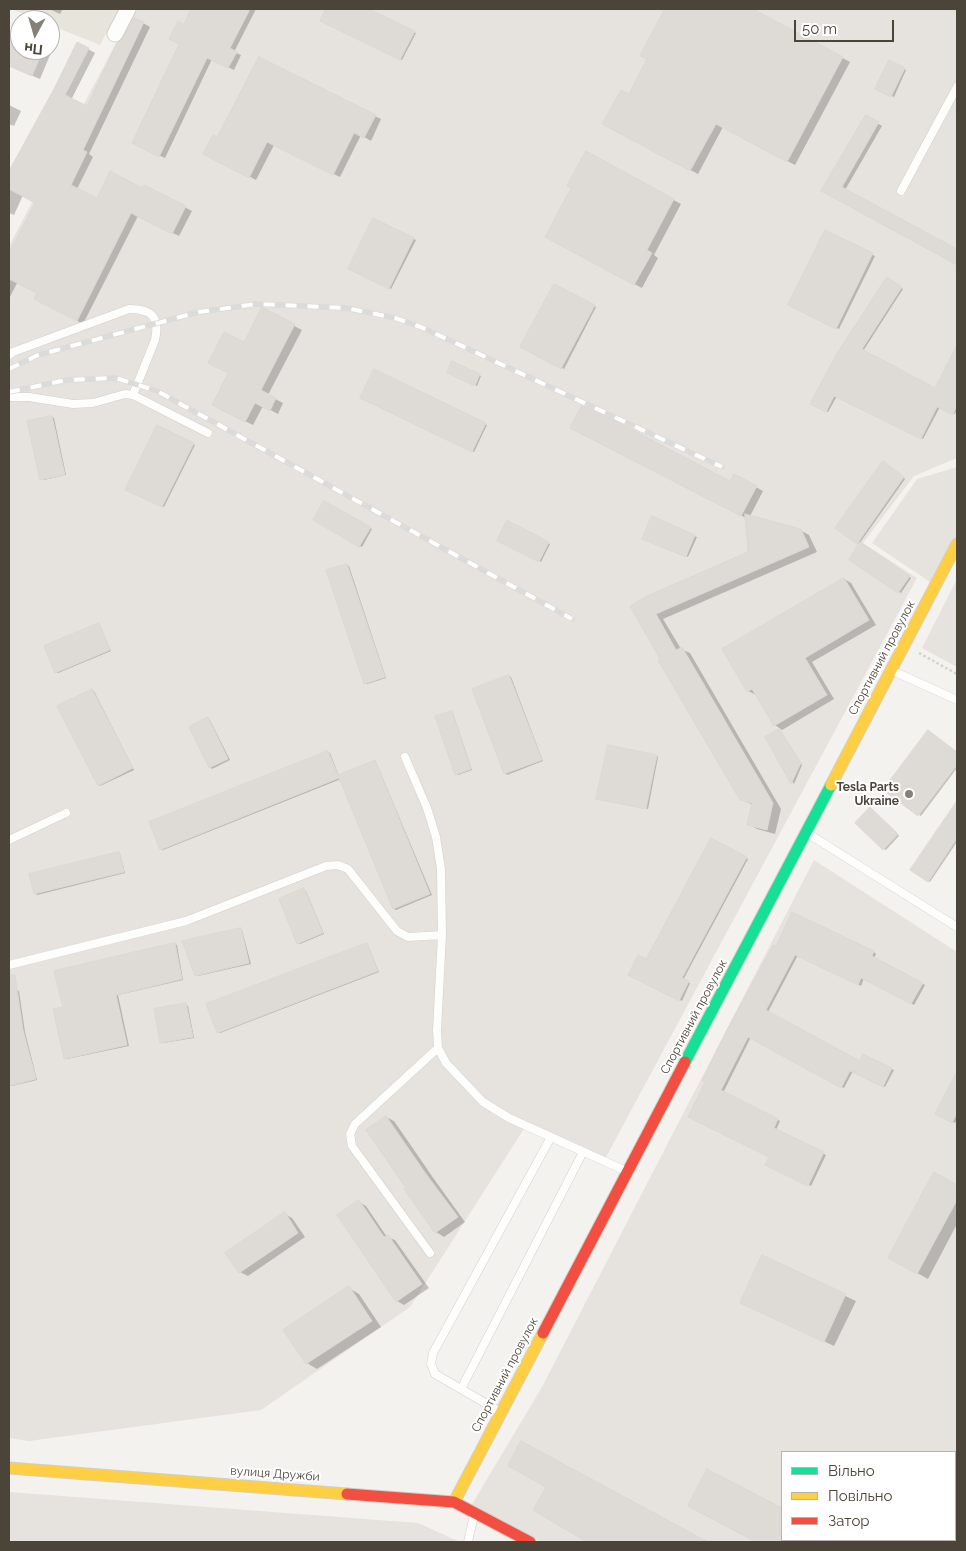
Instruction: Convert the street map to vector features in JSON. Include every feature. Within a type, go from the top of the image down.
[{"type":"street","points":[[115,34],[128,9]]},
{"type":"street","name":"Спортивний провулок","points":[[454,1502],[957,544]]},
{"type":"street","name":"вулиця Дружби","points":[[9,1468],[454,1502],[530,1542]]},
{"type":"lane","points":[[901,191],[957,87]]},
{"type":"lane","points":[[9,355],[129,309],[145,310],[150,313],[156,322],[157,333],[132,395]]},
{"type":"lane","points":[[9,397],[29,397],[73,404],[93,403],[125,394],[132,395],[208,433]]},
{"type":"lane","points":[[891,670],[957,700]]},
{"type":"lane","points":[[405,757],[428,808],[436,837],[441,869],[442,935],[437,1030],[438,1048],[446,1063],[483,1102],[509,1118],[628,1172]]},
{"type":"lane","points":[[9,840],[66,813]]},
{"type":"lane","points":[[806,832],[957,927]]},
{"type":"lane","points":[[9,965],[186,921],[326,866],[338,865],[348,869],[397,931],[408,937],[442,935]]},
{"type":"lane","points":[[430,1253],[352,1146],[350,1134],[355,1124],[438,1048]]},
{"type":"lane","points":[[501,1412],[434,1374],[431,1364],[433,1353],[551,1137]]},
{"type":"lane","points":[[461,1389],[583,1152]]},
{"type":"lane","points":[[468,1542],[474,1512]]},
{"type":"path","points":[[905,644],[957,674]]},
{"type":"shaded area","points":[[11,9],[119,9],[100,45],[60,29],[60,10]]},
{"type":"shaded area","points":[[134,9],[957,9],[957,458],[914,476],[863,543],[917,578],[605,1159],[527,1124],[410,1307],[261,1410],[29,1441],[9,1438],[9,246]]},
{"type":"shaded area","points":[[957,467],[957,544],[936,586],[872,543],[917,479]]},
{"type":"shaded area","points":[[957,579],[957,667],[922,648]]},
{"type":"shaded area","points":[[814,860],[957,952],[957,1542],[541,1542],[471,1506],[542,1387]]},
{"type":"shaded area","points":[[9,1492],[418,1523],[460,1542],[9,1542]]},
{"type":"building","points":[[191,9],[250,9],[230,48],[237,52],[228,68],[207,58],[159,157],[132,143],[179,44],[169,39],[178,21],[184,24]]},
{"type":"building","points":[[326,9],[369,9],[415,31],[400,60],[320,21]]},
{"type":"building","points":[[665,9],[753,9],[843,57],[787,162],[716,124],[690,171],[602,124],[621,90],[629,94],[647,59],[640,56]]},
{"type":"building","points":[[134,18],[144,22],[83,150],[87,152],[71,185],[97,198],[110,171],[142,188],[144,185],[186,206],[172,234],[131,213],[77,321],[34,299],[37,293],[9,279],[9,253],[35,203],[9,189],[9,171],[54,89],[77,42],[89,48],[65,95],[87,106],[117,43],[123,38]]},
{"type":"building","points":[[10,39],[10,60],[39,60],[32,76],[9,66]]},
{"type":"building","points":[[259,57],[376,115],[364,138],[354,133],[333,175],[267,142],[249,178],[203,154],[213,135],[217,137]]},
{"type":"building","points":[[889,60],[905,68],[891,97],[875,89]]},
{"type":"building","points":[[866,115],[879,122],[842,187],[957,249],[957,265],[821,191]]},
{"type":"building","points":[[586,151],[674,199],[647,250],[652,253],[634,285],[545,237],[571,188],[567,186]]},
{"type":"building","points":[[373,218],[414,238],[389,289],[348,269]]},
{"type":"building","points":[[825,230],[873,253],[836,329],[788,305]]},
{"type":"building","points":[[887,277],[902,287],[862,349],[935,388],[957,345],[957,405],[953,415],[937,407],[921,439],[834,396],[826,412],[810,404],[836,355]]},
{"type":"building","points":[[554,284],[595,305],[561,369],[520,347]]},
{"type":"building","points":[[262,307],[295,324],[261,390],[276,398],[270,411],[255,403],[245,422],[212,405],[228,373],[208,363],[224,332],[244,342]]},
{"type":"building","points":[[452,361],[480,374],[475,386],[447,373]]},
{"type":"building","points":[[374,369],[486,423],[472,452],[360,398]]},
{"type":"building","points":[[583,404],[730,481],[734,474],[757,486],[741,516],[570,428]]},
{"type":"building","points":[[52,416],[65,475],[40,480],[27,421]]},
{"type":"building","points":[[157,425],[194,443],[162,507],[125,490]]},
{"type":"building","points":[[883,461],[904,477],[857,544],[835,528]]},
{"type":"building","points":[[324,501],[371,527],[359,547],[313,520]]},
{"type":"building","points":[[745,514],[801,529],[809,547],[656,614],[676,650],[682,647],[773,803],[767,830],[747,825],[752,803],[740,800],[658,660],[660,659],[630,606],[647,596],[748,552]]},
{"type":"building","points":[[652,516],[695,535],[686,557],[642,539]]},
{"type":"building","points":[[507,520],[549,542],[539,562],[497,541]]},
{"type":"building","points":[[860,542],[910,576],[898,593],[849,560]]},
{"type":"building","points":[[347,564],[385,677],[364,684],[326,570]]},
{"type":"building","points":[[844,578],[869,620],[805,658],[827,695],[774,726],[752,689],[747,692],[722,649]]},
{"type":"building","points":[[99,623],[110,650],[55,673],[44,646]]},
{"type":"building","points":[[509,675],[542,760],[504,774],[472,689]]},
{"type":"building","points":[[92,689],[133,768],[98,786],[57,706]]},
{"type":"building","points":[[452,711],[471,769],[455,775],[435,716]]},
{"type":"building","points":[[208,717],[228,759],[209,768],[189,727]]},
{"type":"building","points":[[779,729],[801,763],[791,784],[765,737]]},
{"type":"building","points":[[928,730],[957,752],[957,765],[918,816],[883,790]]},
{"type":"building","points":[[608,745],[657,755],[646,809],[596,799]]},
{"type":"building","points":[[328,751],[338,775],[375,760],[430,894],[393,909],[339,778],[160,850],[149,822]]},
{"type":"building","points":[[957,801],[957,838],[928,882],[910,870]]},
{"type":"building","points":[[870,807],[898,834],[883,850],[855,823]]},
{"type":"building","points":[[711,838],[747,857],[682,978],[689,981],[679,1001],[628,975],[638,955],[646,959]]},
{"type":"building","points":[[119,852],[124,872],[34,894],[29,874]]},
{"type":"building","points":[[304,888],[323,933],[297,944],[279,899]]},
{"type":"building","points":[[792,912],[874,951],[872,956],[923,983],[911,1004],[861,978],[858,985],[795,955],[766,1010],[860,1061],[863,1054],[892,1068],[883,1087],[850,1071],[841,1088],[748,1037],[721,1090],[778,1119],[774,1128],[824,1152],[808,1186],[765,1165],[769,1157],[688,1117],[705,1082],[702,1081],[728,1028],[773,945],[776,946]]},
{"type":"building","points":[[241,928],[249,963],[195,976],[182,941]]},
{"type":"building","points":[[175,943],[182,979],[116,995],[127,1045],[64,1059],[53,1009],[63,1007],[54,971]]},
{"type":"building","points":[[367,943],[378,971],[217,1033],[206,1004]]},
{"type":"building","points":[[9,975],[15,975],[23,1030],[36,1079],[9,1086]]},
{"type":"building","points":[[186,1003],[193,1037],[160,1043],[154,1009]]},
{"type":"building","points":[[957,1072],[957,1113],[952,1123],[935,1114]]},
{"type":"building","points":[[386,1116],[458,1217],[435,1233],[366,1130]]},
{"type":"building","points":[[934,1172],[957,1185],[957,1200],[917,1274],[888,1258]]},
{"type":"building","points":[[359,1200],[384,1237],[388,1235],[422,1284],[396,1302],[337,1215]]},
{"type":"building","points":[[285,1212],[298,1233],[239,1273],[225,1253]]},
{"type":"building","points":[[762,1255],[846,1294],[824,1342],[740,1303]]},
{"type":"building","points":[[349,1286],[372,1321],[306,1364],[283,1330]]},
{"type":"building","points":[[521,1441],[708,1542],[587,1542],[533,1510],[546,1487],[508,1466]]},
{"type":"building","points":[[707,1469],[781,1507],[782,1542],[756,1542],[688,1506]]},
{"type":"railway","points":[[9,369],[38,355],[199,312],[257,304],[346,308],[395,318],[421,327],[722,467]]},
{"type":"railway","points":[[9,392],[66,380],[116,378],[157,391],[572,619]]},
{"type":"traffic: fast","points":[[685,1062],[831,785]]},
{"type":"traffic: slow","points":[[831,785],[957,544]]},
{"type":"traffic: slow","points":[[454,1502],[543,1333]]},
{"type":"traffic: slow","points":[[9,1468],[347,1494]]},
{"type":"traffic: jam","points":[[543,1333],[685,1062]]},
{"type":"traffic: jam","points":[[347,1494],[454,1502],[530,1542]]},
{"type":"place","name":"Tesla Parts Ukraine","points":[[909,794]]}]
